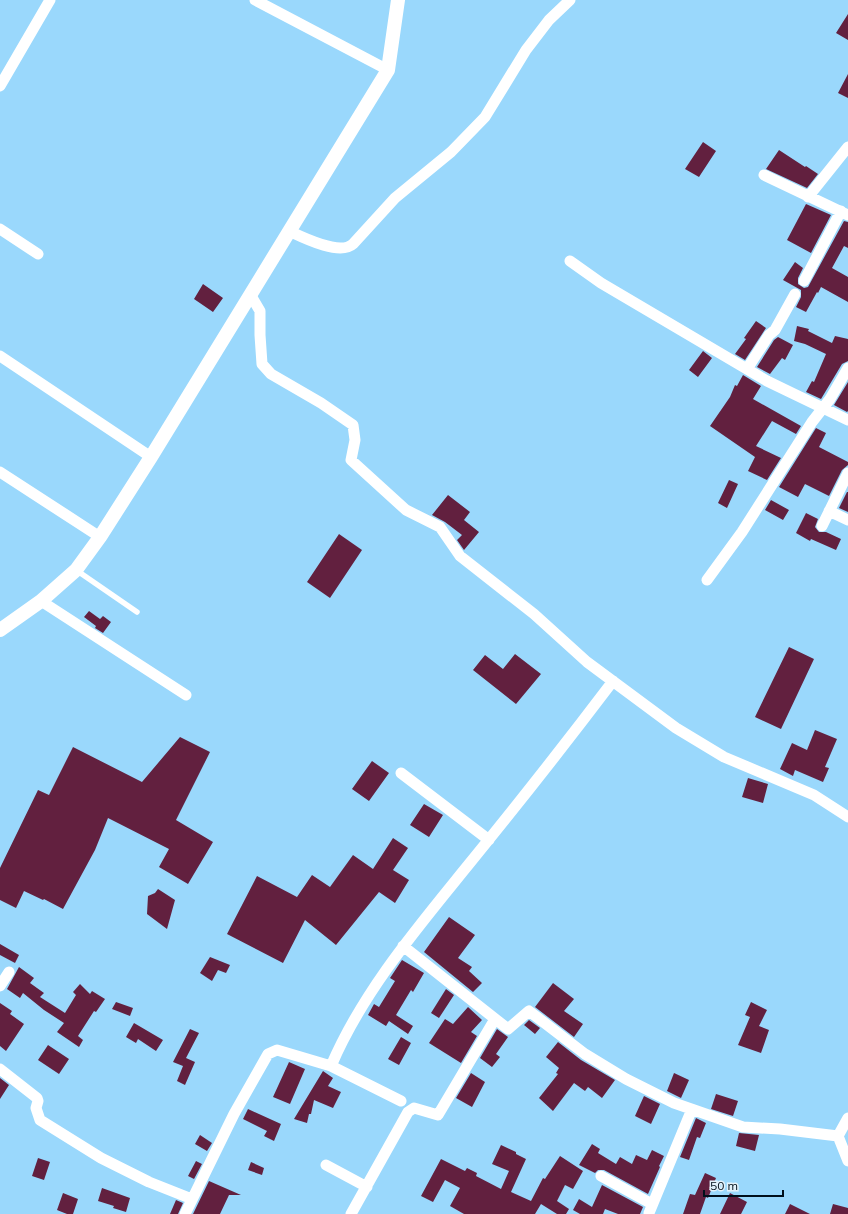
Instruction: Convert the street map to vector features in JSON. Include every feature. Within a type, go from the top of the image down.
[{"type":"street","points":[[0,86],[50,0]]},
{"type":"street","points":[[255,0],[388,70]]},
{"type":"street","points":[[0,630],[41,601],[76,570],[100,537],[388,70],[398,0]]},
{"type":"street","points":[[289,231],[328,246],[343,249],[349,248],[395,198],[451,152],[484,117],[526,50],[544,26],[570,0]]},
{"type":"street","points":[[808,197],[848,147]]},
{"type":"street","points":[[764,175],[844,213],[804,281]]},
{"type":"street","points":[[0,229],[38,254]]},
{"type":"street","points":[[570,261],[601,284],[767,381],[848,420]]},
{"type":"street","points":[[250,294],[260,312],[262,364],[271,374],[322,403],[353,425],[355,440],[352,460],[406,510],[440,527],[460,556],[534,614],[587,662],[676,728],[724,757],[814,795],[848,817]]},
{"type":"street","points":[[747,369],[769,335],[776,330],[795,294]]},
{"type":"street","points":[[0,356],[150,457]]},
{"type":"street","points":[[707,580],[742,532],[812,422],[830,399],[848,368]]},
{"type":"street","points":[[0,472],[100,537]]},
{"type":"street","points":[[822,526],[848,473]]},
{"type":"street","points":[[829,512],[848,520]]},
{"type":"street","points":[[41,601],[186,695]]},
{"type":"street","points":[[331,1066],[338,1050],[367,1000],[403,946],[489,840],[613,681]]},
{"type":"street","points":[[401,773],[489,840]]},
{"type":"street","points":[[403,946],[508,1029],[529,1011],[585,1054],[626,1079],[674,1103],[743,1127],[780,1129],[838,1136]]},
{"type":"street","points":[[0,986],[9,972]]},
{"type":"street","points":[[352,1214],[408,1112],[414,1108],[438,1116],[495,1019]]},
{"type":"street","points":[[185,1214],[234,1114],[268,1054],[277,1050],[331,1066],[401,1101]]},
{"type":"street","points":[[0,1069],[37,1098],[38,1102],[36,1108],[40,1120],[101,1158],[149,1182],[192,1199]]},
{"type":"street","points":[[601,1176],[651,1209],[692,1109]]},
{"type":"street","points":[[838,1136],[848,1118]]},
{"type":"street","points":[[838,1136],[848,1161]]},
{"type":"street","points":[[326,1165],[367,1187]]},
{"type":"lane","points":[[76,570],[137,612]]},
{"type":"building","points":[[848,14],[848,40],[836,33]]},
{"type":"building","points":[[848,74],[848,98],[838,93]]},
{"type":"building","points":[[703,142],[716,151],[699,177],[685,169]]},
{"type":"building","points":[[779,150],[818,174],[807,188],[766,169]]},
{"type":"building","points":[[806,204],[831,215],[811,253],[787,240]]},
{"type":"building","points":[[844,221],[848,222],[848,248],[844,246],[832,268],[848,277],[848,302],[821,287],[806,312],[796,307],[801,297],[801,290],[783,280],[795,262],[803,268],[798,278],[798,284],[804,288],[808,287]]},
{"type":"building","points":[[203,284],[223,298],[213,312],[194,299]]},
{"type":"building","points":[[756,321],[766,328],[745,360],[735,354],[746,339],[744,338]]},
{"type":"building","points":[[797,326],[809,329],[808,331],[832,343],[835,336],[848,339],[848,361],[842,364],[821,399],[806,392],[812,381],[814,382],[826,354],[805,344],[794,341]]},
{"type":"building","points":[[778,337],[793,345],[785,360],[782,358],[770,374],[757,367],[774,340]]},
{"type":"building","points":[[703,351],[712,358],[698,377],[689,370]]},
{"type":"building","points":[[743,375],[761,386],[753,399],[801,426],[796,434],[772,421],[756,446],[781,458],[767,480],[748,471],[755,457],[710,426],[730,397],[735,385],[737,386]]},
{"type":"building","points":[[848,382],[848,411],[847,412],[834,405]]},
{"type":"building","points":[[816,428],[826,433],[819,447],[848,462],[848,465],[842,470],[829,496],[805,484],[798,497],[779,487]]},
{"type":"building","points":[[729,480],[738,484],[727,508],[718,503]]},
{"type":"building","points":[[848,492],[848,512],[839,508]]},
{"type":"building","points":[[448,495],[470,512],[464,520],[479,532],[464,550],[457,540],[462,535],[445,522],[432,515]]},
{"type":"building","points":[[771,500],[789,510],[783,520],[765,510]]},
{"type":"building","points":[[806,513],[818,519],[815,527],[819,532],[826,532],[841,539],[836,550],[811,539],[810,541],[796,533]]},
{"type":"building","points":[[339,534],[362,550],[330,598],[307,582]]},
{"type":"building","points":[[89,611],[100,619],[103,616],[111,622],[103,633],[95,628],[96,626],[84,617]]},
{"type":"building","points":[[789,647],[814,659],[781,729],[755,717]]},
{"type":"building","points":[[515,654],[541,674],[516,704],[473,670],[485,655],[503,669]]},
{"type":"building","points":[[815,730],[837,739],[825,767],[829,768],[823,782],[795,770],[793,776],[780,769],[792,743],[807,750]]},
{"type":"building","points":[[180,737],[210,752],[176,820],[213,842],[188,884],[159,867],[169,849],[108,818],[95,850],[63,909],[24,891],[16,908],[0,900],[0,868],[38,790],[49,795],[73,747],[142,782]]},
{"type":"building","points":[[372,761],[389,773],[369,801],[352,789]]},
{"type":"building","points":[[748,778],[768,784],[763,803],[742,797]]},
{"type":"building","points":[[424,804],[443,815],[429,837],[410,825]]},
{"type":"building","points":[[393,838],[408,848],[393,870],[409,880],[395,903],[379,892],[336,945],[305,920],[283,963],[227,934],[257,876],[297,897],[312,875],[330,887],[353,855],[373,869]]},
{"type":"building","points":[[158,889],[175,900],[167,929],[147,914],[148,896],[155,893]]},
{"type":"building","points":[[449,917],[475,935],[458,958],[472,967],[469,971],[482,983],[473,992],[424,952]]},
{"type":"building","points":[[0,944],[19,955],[15,963],[0,955]]},
{"type":"building","points":[[210,957],[230,965],[226,973],[218,970],[212,981],[200,973]]},
{"type":"building","points":[[402,960],[424,973],[413,992],[411,990],[396,1015],[413,1026],[408,1034],[389,1021],[386,1026],[368,1015],[374,1004],[379,1007],[395,981],[390,978]]},
{"type":"building","points":[[19,967],[34,978],[30,983],[44,993],[40,997],[65,1013],[76,995],[73,992],[80,984],[90,994],[92,991],[105,999],[96,1012],[94,1011],[78,1036],[83,1040],[79,1047],[57,1032],[64,1023],[44,1010],[23,993],[20,998],[7,989]]},
{"type":"building","points":[[553,983],[574,999],[564,1011],[583,1024],[574,1037],[535,1007]]},
{"type":"building","points":[[446,989],[454,995],[439,1018],[431,1013]]},
{"type":"building","points":[[116,1002],[133,1008],[130,1016],[112,1009]]},
{"type":"building","points":[[751,1002],[767,1010],[759,1026],[769,1030],[761,1053],[738,1045],[750,1017],[745,1015]]},
{"type":"building","points":[[0,1003],[12,1011],[10,1014],[24,1024],[6,1051],[0,1046]]},
{"type":"building","points":[[468,1007],[482,1020],[471,1032],[477,1036],[461,1063],[429,1043],[445,1019],[453,1024]]},
{"type":"building","points":[[529,1020],[540,1028],[535,1034],[524,1025]]},
{"type":"building","points":[[134,1023],[163,1040],[156,1051],[138,1039],[136,1043],[126,1037]]},
{"type":"building","points":[[190,1029],[199,1033],[186,1058],[195,1062],[185,1085],[177,1081],[183,1066],[173,1062]]},
{"type":"building","points":[[497,1029],[508,1037],[496,1054],[500,1057],[492,1067],[480,1058]]},
{"type":"building","points":[[401,1037],[411,1043],[399,1065],[388,1059]]},
{"type":"building","points":[[558,1042],[581,1060],[615,1080],[602,1098],[588,1087],[585,1091],[574,1083],[553,1111],[539,1098],[558,1074],[556,1073],[559,1068],[546,1057]]},
{"type":"building","points":[[48,1045],[69,1059],[59,1074],[38,1060]]},
{"type":"building","points":[[289,1062],[305,1069],[290,1104],[273,1097]]},
{"type":"building","points":[[323,1071],[333,1078],[328,1086],[341,1092],[333,1108],[314,1100],[311,1114],[309,1114],[307,1123],[294,1119]]},
{"type":"building","points":[[471,1073],[485,1082],[472,1107],[456,1098]]},
{"type":"building","points":[[674,1073],[689,1080],[681,1098],[667,1091]]},
{"type":"building","points":[[0,1078],[9,1085],[0,1099]]},
{"type":"building","points":[[716,1094],[738,1101],[733,1116],[711,1109]]},
{"type":"building","points":[[644,1096],[660,1104],[651,1124],[635,1116]]},
{"type":"building","points":[[248,1109],[281,1124],[274,1141],[264,1136],[267,1131],[243,1119]]},
{"type":"building","points":[[696,1118],[706,1123],[700,1138],[697,1137],[689,1160],[680,1157]]},
{"type":"building","points":[[739,1133],[759,1135],[755,1151],[736,1146]]},
{"type":"building","points":[[200,1135],[212,1143],[207,1151],[195,1144]]},
{"type":"building","points":[[592,1144],[600,1149],[598,1153],[616,1164],[620,1157],[632,1164],[636,1155],[647,1160],[652,1150],[664,1156],[648,1194],[604,1170],[598,1170],[595,1173],[579,1165]]},
{"type":"building","points":[[501,1145],[516,1152],[516,1154],[526,1159],[511,1192],[531,1201],[543,1178],[545,1179],[560,1156],[583,1171],[573,1189],[565,1185],[557,1201],[569,1209],[566,1214],[557,1214],[541,1204],[535,1214],[464,1214],[450,1206],[460,1188],[445,1180],[433,1202],[421,1196],[441,1159],[465,1171],[467,1168],[477,1173],[476,1176],[501,1189],[509,1171],[492,1164]]},
{"type":"building","points":[[38,1158],[50,1162],[44,1180],[32,1176]]},
{"type":"building","points":[[196,1161],[202,1164],[194,1179],[188,1176]]},
{"type":"building","points":[[251,1162],[264,1168],[262,1175],[248,1170]]},
{"type":"building","points":[[705,1173],[716,1178],[708,1198],[706,1197],[700,1214],[683,1214],[690,1194],[695,1195]]},
{"type":"building","points":[[209,1181],[241,1195],[229,1195],[220,1214],[193,1214]]},
{"type":"building","points":[[602,1185],[643,1207],[640,1214],[618,1214],[605,1209],[603,1214],[580,1214],[573,1210],[579,1199],[592,1207]]},
{"type":"building","points":[[102,1188],[130,1198],[126,1212],[98,1201]]},
{"type":"building","points":[[63,1193],[78,1199],[73,1214],[67,1214],[57,1210]]},
{"type":"building","points":[[730,1193],[747,1202],[741,1214],[720,1214]]},
{"type":"building","points":[[176,1200],[183,1203],[178,1214],[170,1214]]},
{"type":"building","points":[[790,1204],[810,1214],[785,1214]]},
{"type":"building","points":[[833,1204],[848,1208],[848,1214],[830,1214]]}]
